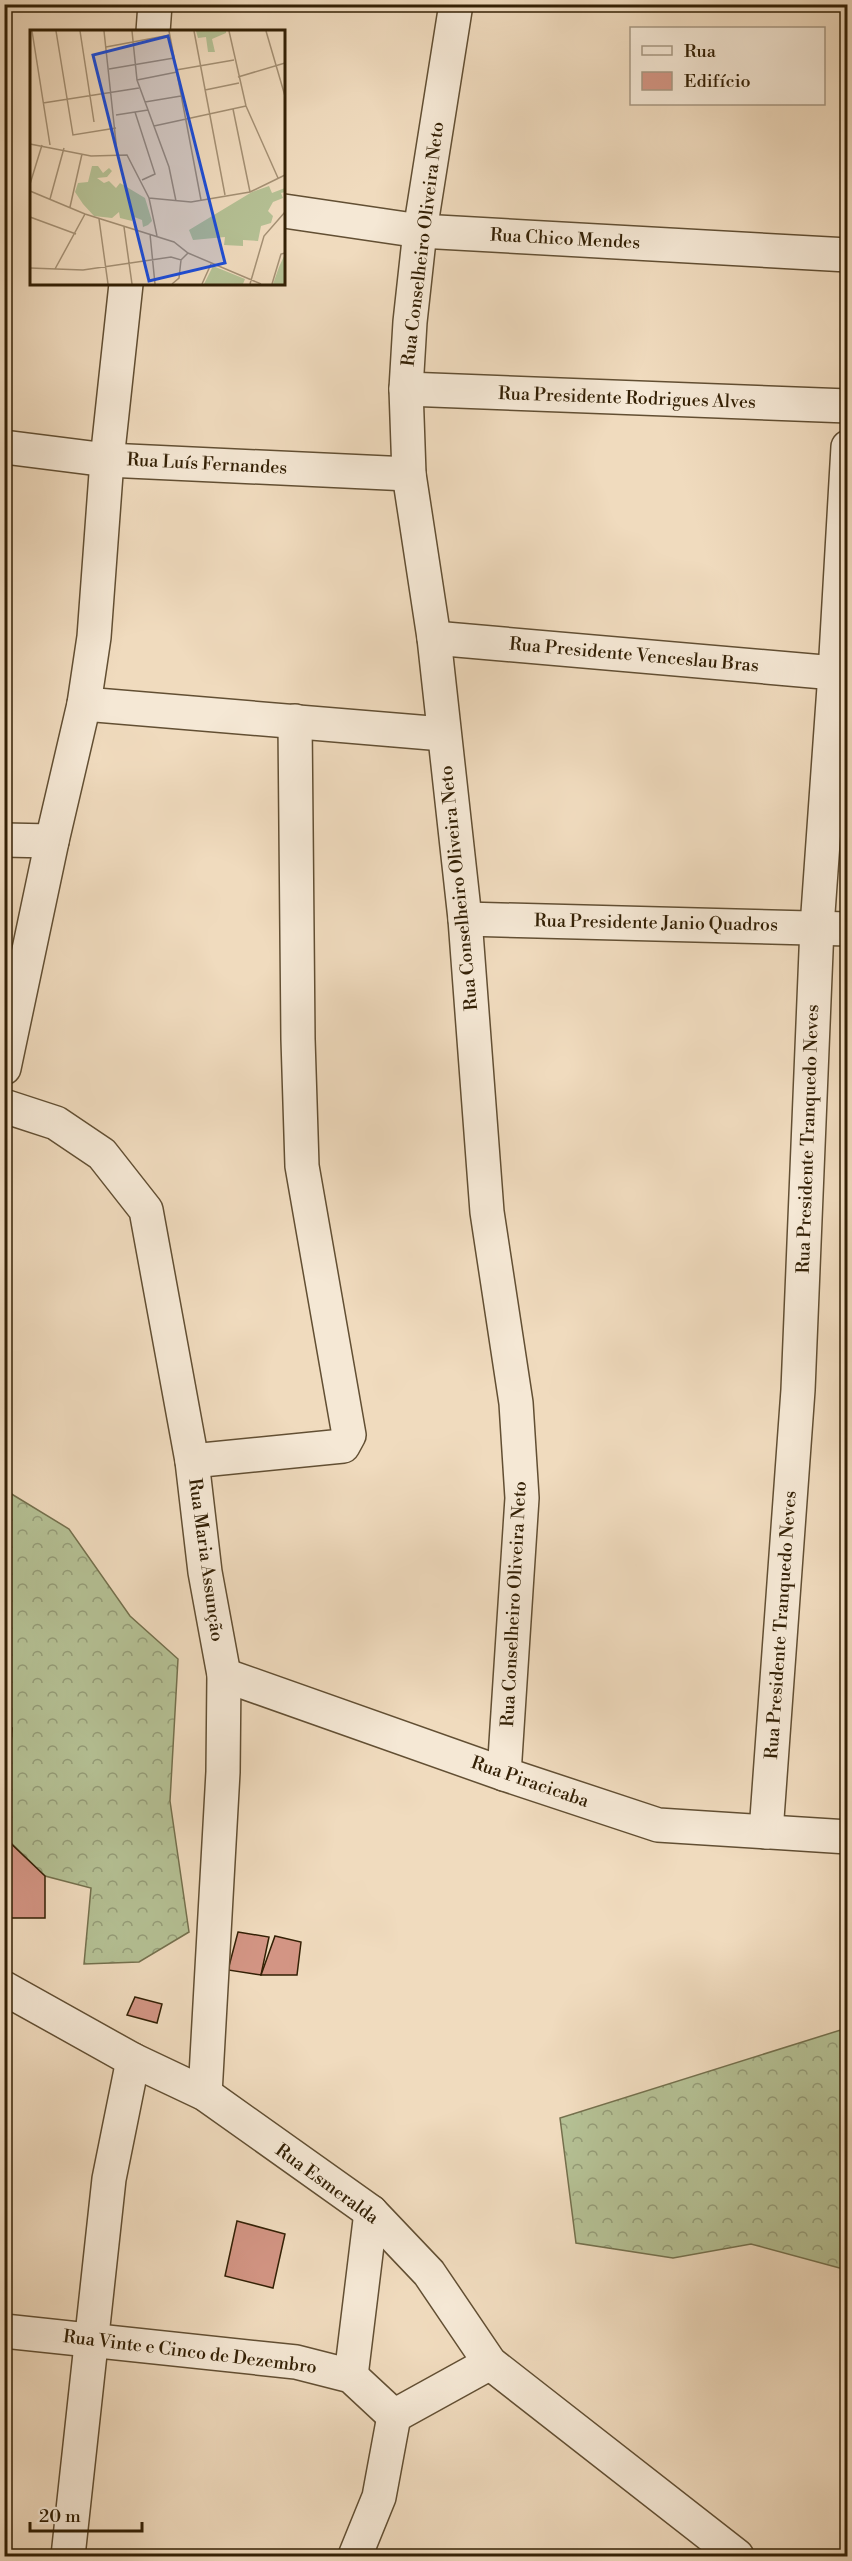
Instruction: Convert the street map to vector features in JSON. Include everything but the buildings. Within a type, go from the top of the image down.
[{"type":"street","points":[[153,30],[155,4]]},
{"type":"street","name":"Rua Conselheiro Oliveira Neto","points":[[456,4],[420,231],[410,322],[406,389],[409,474],[434,638],[465,919],[487,1212],[516,1403],[522,1498],[504,1774]]},
{"type":"street","name":"Rua Chico Mendes","points":[[285,211],[420,231],[848,255]]},
{"type":"street","points":[[4,1068],[52,841],[84,704],[94,637],[107,460],[126,285]]},
{"type":"street","name":"Rua Presidente Rodrigues Alves","points":[[406,389],[848,406]]},
{"type":"street","name":"Rua Luís Fernandes","points":[[4,447],[107,460],[409,474]]},
{"type":"street","name":"Rua Presidente Tranquedo Neves","points":[[766,1832],[832,928],[835,673],[848,447]]},
{"type":"street","name":"Rua Presidente Venceslau Bras","points":[[434,638],[835,673]]},
{"type":"street","points":[[84,704],[443,734]]},
{"type":"street","points":[[192,1461],[344,1446],[349,1435],[302,1166],[298,1039],[295,721]]},
{"type":"street","points":[[4,840],[52,841]]},
{"type":"street","name":"Rua Presidente Janio Quadros","points":[[465,919],[832,928]]},
{"type":"street","name":"Rua Maria Assunção","points":[[4,1106],[56,1123],[102,1154],[146,1210],[192,1461],[206,1572],[224,1674],[223,1772],[205,2094]]},
{"type":"street","name":"Rua Piracicaba","points":[[224,1674],[504,1774],[658,1825],[848,1837]]},
{"type":"street","name":"Rua Esmeralda","points":[[4,1988],[133,2060],[205,2094],[371,2212],[429,2273],[490,2363],[701,2546],[737,2556]]},
{"type":"street","points":[[68,2556],[109,2179],[133,2060]]},
{"type":"street","points":[[351,2376],[371,2212]]},
{"type":"street","name":"Rua Vinte e Cinco de Dezembro","points":[[4,2331],[296,2362],[351,2376],[394,2416]]},
{"type":"street","points":[[354,2556],[379,2497],[394,2416],[490,2363]]},
{"type":"green space","points":[[5,1490],[69,1529],[130,1616],[178,1659],[170,1801],[189,1932],[139,1962],[84,1964],[91,1888],[45,1876],[5,1837]]},
{"type":"green space","points":[[847,2028],[847,2270],[751,2244],[673,2258],[576,2243],[560,2118]]}]
